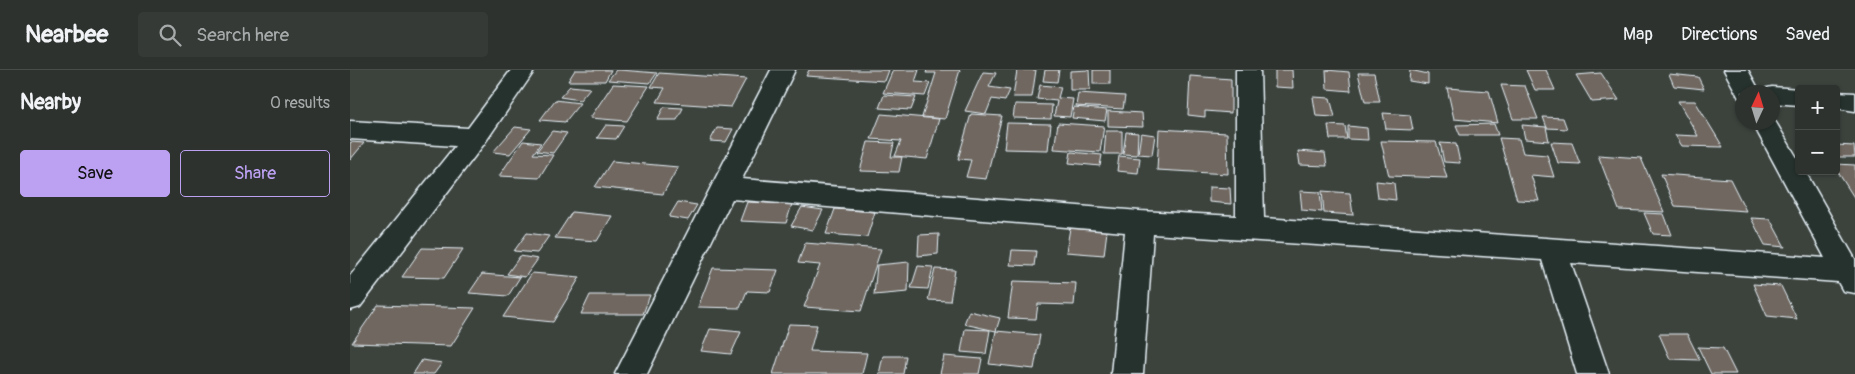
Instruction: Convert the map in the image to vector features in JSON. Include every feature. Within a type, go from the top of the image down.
[{"type":"street","points":[[350,298],[475,138],[523,70]]},
{"type":"street","points":[[631,374],[784,70]]},
{"type":"street","points":[[1248,70],[1250,228]]},
{"type":"street","points":[[1736,70],[1744,85]]},
{"type":"street","points":[[1780,96],[1795,97]]},
{"type":"street","points":[[1840,100],[1855,102]]},
{"type":"street","points":[[350,130],[475,138]]},
{"type":"street","points":[[1768,130],[1851,278]]},
{"type":"street","points":[[726,188],[1140,222],[1250,228],[1553,251],[1851,278]]},
{"type":"street","points":[[1128,374],[1140,222]]},
{"type":"street","points":[[1553,251],[1593,374]]},
{"type":"building","points":[[575,70],[611,70],[605,81],[568,81]]},
{"type":"building","points":[[616,70],[657,73],[650,83],[608,80]]},
{"type":"building","points":[[809,70],[889,70],[885,81],[806,76]]},
{"type":"building","points":[[893,70],[919,70],[915,82],[930,83],[925,96],[883,93]]},
{"type":"building","points":[[927,70],[960,70],[945,119],[922,117],[936,73],[926,73]]},
{"type":"building","points":[[1017,70],[1036,70],[1032,97],[1013,97]]},
{"type":"building","points":[[1045,70],[1059,70],[1057,82],[1043,81]]},
{"type":"building","points":[[1089,70],[1090,90],[1070,90],[1070,71]]},
{"type":"building","points":[[1093,70],[1110,70],[1110,84],[1093,84]]},
{"type":"building","points":[[1275,70],[1292,70],[1293,88],[1275,87]]},
{"type":"building","points":[[1326,70],[1349,72],[1351,91],[1327,89]]},
{"type":"building","points":[[1410,70],[1428,74],[1428,84],[1409,81]]},
{"type":"building","points":[[1526,70],[1546,70],[1555,90],[1535,90]]},
{"type":"building","points":[[983,72],[996,73],[989,87],[1010,90],[1005,101],[992,99],[986,114],[965,111]]},
{"type":"building","points":[[659,73],[746,79],[731,107],[657,102],[665,88],[651,87]]},
{"type":"building","points":[[1358,73],[1374,73],[1380,102],[1365,102]]},
{"type":"building","points":[[1601,73],[1619,100],[1592,102],[1576,75]]},
{"type":"building","points":[[1669,74],[1698,77],[1704,89],[1674,86]]},
{"type":"building","points":[[1190,76],[1231,79],[1231,113],[1205,111],[1205,117],[1188,115]]},
{"type":"building","points":[[613,84],[649,86],[627,121],[590,118]]},
{"type":"building","points":[[1040,85],[1061,87],[1058,98],[1073,99],[1070,117],[1054,116],[1057,101],[1037,99]]},
{"type":"building","points":[[1501,85],[1525,86],[1538,119],[1513,119]]},
{"type":"building","points":[[570,86],[590,88],[580,100],[560,97]]},
{"type":"building","points":[[1447,88],[1489,91],[1498,123],[1454,119]]},
{"type":"building","points":[[1078,93],[1125,96],[1123,109],[1076,106]]},
{"type":"building","points":[[884,95],[916,97],[911,110],[879,108]]},
{"type":"building","points":[[1313,97],[1330,98],[1335,117],[1316,116]]},
{"type":"building","points":[[555,100],[580,103],[565,122],[540,120]]},
{"type":"building","points":[[1678,101],[1695,101],[1723,147],[1682,146],[1675,135],[1698,136]]},
{"type":"building","points":[[1015,104],[1052,105],[1051,119],[1013,118]]},
{"type":"building","points":[[664,107],[683,108],[677,120],[657,120]]},
{"type":"building","points":[[1074,107],[1107,110],[1105,121],[1072,118]]},
{"type":"building","points":[[1108,111],[1142,113],[1143,127],[1108,126]]},
{"type":"building","points":[[1383,113],[1410,115],[1413,130],[1386,129]]},
{"type":"building","points":[[881,114],[939,119],[927,159],[895,156],[901,141],[871,139]]},
{"type":"building","points":[[971,114],[1002,116],[986,179],[966,177],[971,160],[958,159]]},
{"type":"building","points":[[1543,117],[1563,118],[1567,129],[1547,128]]},
{"type":"building","points":[[1007,123],[1051,124],[1048,150],[1004,149]]},
{"type":"building","points":[[1058,123],[1104,126],[1100,152],[1054,149]]},
{"type":"building","points":[[1494,124],[1498,135],[1460,135],[1456,125]]},
{"type":"building","points":[[606,125],[624,126],[616,139],[597,138]]},
{"type":"building","points":[[1328,125],[1345,126],[1347,139],[1330,139]]},
{"type":"building","points":[[1522,125],[1546,127],[1549,141],[1525,139]]},
{"type":"building","points":[[1348,126],[1367,128],[1368,140],[1348,139]]},
{"type":"building","points":[[515,127],[531,129],[510,154],[493,152]]},
{"type":"building","points":[[717,128],[733,129],[726,142],[710,141]]},
{"type":"building","points":[[1159,129],[1227,133],[1228,174],[1157,170]]},
{"type":"building","points":[[552,131],[567,133],[553,153],[537,151]]},
{"type":"building","points":[[1106,131],[1122,131],[1122,154],[1104,154]]},
{"type":"building","points":[[1126,132],[1138,133],[1137,155],[1123,154]]},
{"type":"building","points":[[1141,133],[1155,135],[1152,155],[1138,154]]},
{"type":"building","points":[[1499,138],[1519,139],[1523,153],[1547,155],[1554,177],[1531,175],[1539,201],[1517,200]]},
{"type":"building","points":[[523,141],[541,143],[533,154],[553,155],[539,178],[499,176]]},
{"type":"building","points":[[1381,141],[1436,142],[1447,178],[1389,176]]},
{"type":"building","points":[[868,142],[894,143],[891,157],[902,157],[899,172],[860,171]]},
{"type":"building","points":[[1551,142],[1572,143],[1580,164],[1558,163]]},
{"type":"building","points":[[350,143],[364,143],[350,160]]},
{"type":"building","points":[[1440,143],[1456,144],[1460,163],[1444,162]]},
{"type":"building","points":[[1840,145],[1854,146],[1855,157],[1840,157]]},
{"type":"building","points":[[1298,151],[1325,153],[1327,166],[1300,165]]},
{"type":"building","points":[[1071,152],[1102,155],[1100,166],[1069,163]]},
{"type":"building","points":[[1598,155],[1641,158],[1664,212],[1619,210]]},
{"type":"building","points":[[1119,156],[1140,158],[1138,173],[1117,171]]},
{"type":"building","points":[[612,161],[678,167],[663,194],[595,187]]},
{"type":"building","points":[[1840,164],[1855,165],[1855,199],[1840,175]]},
{"type":"building","points":[[1661,174],[1730,179],[1746,211],[1675,206]]},
{"type":"building","points":[[1376,181],[1394,183],[1396,200],[1378,198]]},
{"type":"building","points":[[1209,187],[1230,188],[1231,204],[1209,202]]},
{"type":"building","points":[[1300,191],[1320,192],[1322,212],[1302,210]]},
{"type":"building","points":[[1322,191],[1350,193],[1353,215],[1324,213]]},
{"type":"building","points":[[678,202],[697,205],[688,220],[669,217]]},
{"type":"building","points":[[747,202],[792,204],[786,223],[740,221]]},
{"type":"building","points":[[802,207],[823,210],[813,230],[791,226]]},
{"type":"building","points":[[835,209],[875,212],[867,237],[826,234]]},
{"type":"building","points":[[572,212],[612,216],[597,241],[555,238]]},
{"type":"building","points":[[1644,213],[1664,214],[1672,235],[1653,234]]},
{"type":"building","points":[[1751,218],[1770,219],[1785,247],[1765,245]]},
{"type":"building","points":[[1070,228],[1107,231],[1104,255],[1066,252]]},
{"type":"building","points":[[527,233],[549,236],[537,253],[514,251]]},
{"type":"building","points":[[939,234],[938,254],[918,256],[919,235]]},
{"type":"building","points":[[805,243],[881,249],[861,311],[804,307],[820,265],[798,263]]},
{"type":"building","points":[[422,248],[463,249],[444,278],[402,277]]},
{"type":"building","points":[[1012,250],[1036,251],[1034,266],[1010,265]]},
{"type":"building","points":[[520,256],[538,259],[525,277],[507,274]]},
{"type":"building","points":[[909,262],[908,292],[874,295],[877,265]]},
{"type":"building","points":[[918,266],[933,267],[928,289],[911,288]]},
{"type":"building","points":[[713,268],[778,270],[770,292],[747,291],[740,308],[698,307]]},
{"type":"building","points":[[935,269],[955,270],[950,301],[928,300]]},
{"type":"building","points":[[532,273],[580,277],[553,322],[503,317]]},
{"type":"building","points":[[482,274],[520,277],[508,296],[469,293]]},
{"type":"building","points":[[1013,281],[1076,283],[1074,305],[1038,304],[1036,319],[1008,318]]},
{"type":"building","points":[[1753,284],[1781,286],[1797,319],[1767,316]]},
{"type":"building","points":[[590,295],[650,295],[643,314],[581,314]]},
{"type":"building","points":[[378,305],[475,308],[451,346],[352,343]]},
{"type":"building","points":[[969,311],[1000,318],[996,331],[964,324]]},
{"type":"building","points":[[789,324],[817,325],[810,351],[867,353],[862,374],[773,374]]},
{"type":"building","points":[[710,329],[741,332],[731,354],[701,351]]},
{"type":"building","points":[[965,329],[990,330],[986,354],[961,352]]},
{"type":"building","points":[[996,331],[1040,335],[1034,369],[989,364]]},
{"type":"building","points":[[1659,334],[1687,334],[1700,360],[1670,359]]},
{"type":"building","points":[[1698,347],[1723,348],[1736,374],[1711,374]]},
{"type":"building","points":[[883,356],[906,356],[903,374],[879,374]]},
{"type":"building","points":[[944,356],[982,359],[979,374],[940,374]]},
{"type":"building","points":[[422,360],[442,363],[434,374],[413,374]]}]
